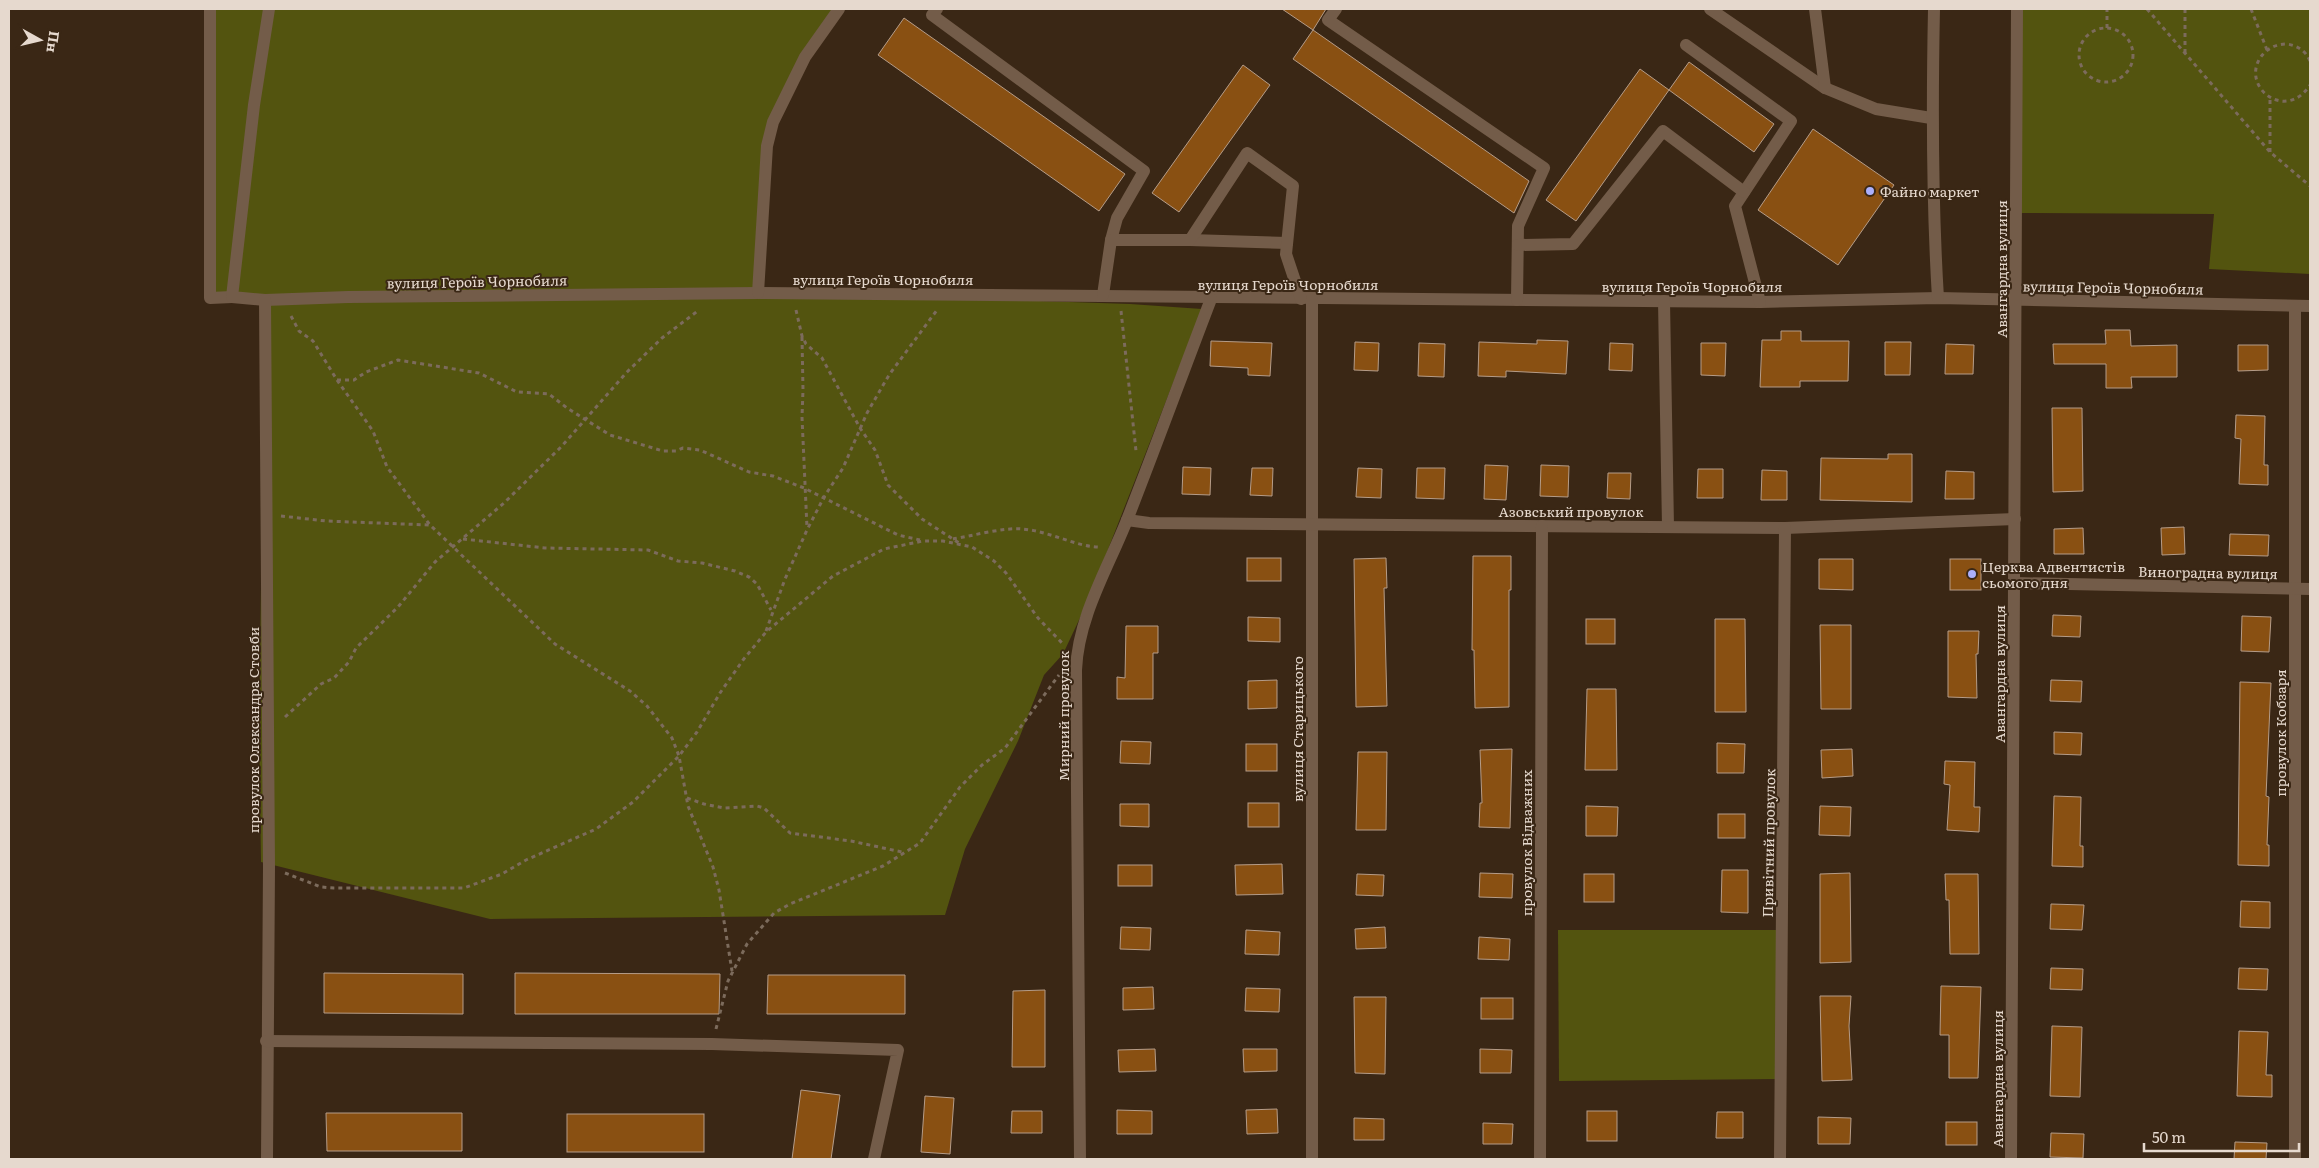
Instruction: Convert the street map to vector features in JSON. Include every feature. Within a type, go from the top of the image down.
[{"type":"street","name":"вулиця Героїв Чорнобиля","points":[[210,9],[210,298],[282,300],[348,297],[794,293],[1103,295],[1211,299],[1760,302],[1938,298],[2310,306]]},
{"type":"street","points":[[232,298],[254,105],[269,9]]},
{"type":"street","points":[[758,293],[767,146],[773,122],[805,57],[839,9]]},
{"type":"street","points":[[937,9],[932,16],[1144,172],[1117,218],[1111,240],[1103,295]]},
{"type":"street","points":[[1336,9],[1328,20],[1544,168],[1518,226],[1517,300]]},
{"type":"street","points":[[1710,9],[1825,88],[1876,109],[1931,118]]},
{"type":"street","points":[[1815,9],[1825,88]]},
{"type":"street","points":[[1934,9],[1931,118],[1934,235],[1938,298]]},
{"type":"street","name":"Авангардна вулиця","points":[[2011,1159],[2017,9]]},
{"type":"street","points":[[1686,44],[1791,121],[1734,206],[1760,302]]},
{"type":"street","points":[[1518,245],[1574,244],[1663,131],[1744,192]]},
{"type":"street","name":"вулиця Старицького","points":[[1190,240],[1247,153],[1293,186],[1286,254],[1307,299],[1312,525],[1312,1159]]},
{"type":"street","points":[[1111,240],[1287,243]]},
{"type":"street","name":"Мирний провулок","points":[[1080,1159],[1076,658],[1084,622],[1127,520],[1211,299]]},
{"type":"street","name":"провулок Олександра Стовби","points":[[265,300],[269,867],[266,1040],[267,1159]]},
{"type":"street","points":[[1664,301],[1668,527]]},
{"type":"street","name":"провулок Кобзаря","points":[[2295,306],[2295,1159]]},
{"type":"street","name":"Азовський провулок","points":[[1127,520],[1149,523],[1312,525],[1785,528],[2015,519]]},
{"type":"street","name":"провулок Відважних","points":[[1540,1159],[1542,526]]},
{"type":"street","name":"Привітний провулок","points":[[1780,1159],[1785,528]]},
{"type":"street","name":"Виноградна вулиця","points":[[2015,583],[2310,589]]},
{"type":"street","points":[[266,1040],[712,1044],[898,1050],[874,1159]]},
{"type":"path","points":[[2107,9],[2107,28]]},
{"type":"path","points":[[2147,9],[2270,152],[2310,186]]},
{"type":"path","points":[[2185,9],[2185,53]]},
{"type":"path","points":[[2251,9],[2267,50]]},
{"type":"path","points":[[2107,28],[2120,32],[2126,37],[2133,54],[2127,71],[2113,81],[2104,82],[2095,80],[2082,68],[2079,51],[2087,35],[2094,30],[2107,28]]},
{"type":"path","points":[[2310,61],[2303,51],[2295,46],[2276,45],[2267,50],[2256,65],[2256,74],[2262,92],[2270,98],[2288,102],[2297,99],[2310,85]]},
{"type":"path","points":[[2270,98],[2270,152]]},
{"type":"path","points":[[268,721],[282,720],[321,684],[334,678],[349,662],[356,648],[398,607],[435,562],[509,498],[562,446],[626,373],[662,338],[721,293]]},
{"type":"path","points":[[794,293],[798,328],[806,344],[822,358],[860,428],[875,450],[888,485],[922,519],[962,545]]},
{"type":"path","points":[[766,632],[772,611],[807,530],[824,496],[843,468],[860,428],[889,375],[950,294]]},
{"type":"path","points":[[1119,296],[1128,391],[1140,484]]},
{"type":"path","points":[[282,300],[299,331],[313,341],[337,380],[373,431],[387,467],[430,525],[555,644],[630,692],[647,706],[672,738],[697,831],[719,890],[732,972]]},
{"type":"path","points":[[802,336],[804,488],[807,530]]},
{"type":"path","points":[[337,380],[354,380],[366,372],[398,360],[479,373],[517,392],[549,394],[610,435],[663,451],[676,451],[684,448],[700,450],[749,472],[773,476],[824,496],[898,534],[923,541]]},
{"type":"path","points":[[268,516],[296,516],[326,521],[430,525]]},
{"type":"path","points":[[952,539],[1020,528],[1053,534],[1095,547],[1116,546]]},
{"type":"path","points":[[463,538],[545,548],[648,550],[678,561],[715,566],[749,577],[757,584],[772,611]]},
{"type":"path","points":[[269,867],[321,887],[449,889],[481,884],[526,860],[577,839],[604,824],[633,802],[678,756],[697,732],[720,693],[743,660],[766,632],[833,576],[860,559],[884,549],[923,541],[943,541],[972,547],[994,561],[1006,573],[1038,618],[1076,658],[1052,683],[1005,748],[982,765],[960,788],[920,843],[883,866],[790,904],[774,913],[747,944],[732,972],[712,1044]]},
{"type":"path","points":[[687,798],[724,808],[757,806],[764,808],[790,833],[851,841],[903,852]]},
{"type":"shaded area","points":[[210,9],[839,9],[773,122],[758,293],[210,298]]},
{"type":"shaded area","points":[[2020,9],[2310,9],[2310,274],[2209,269],[2214,214],[2017,213]]},
{"type":"shaded area","points":[[952,298],[1130,304],[1202,309],[1087,603],[1063,654],[1044,675],[1018,741],[965,849],[945,915],[490,919],[261,862],[259,732],[265,300]]},
{"type":"shaded area","points":[[1558,930],[1781,930],[1781,1079],[1559,1081]]},
{"type":"building","points":[[1282,9],[1326,9],[1313,30]]},
{"type":"building","points":[[904,18],[1125,174],[1099,211],[878,55]]},
{"type":"building","points":[[1313,30],[1529,181],[1514,213],[1293,59]]},
{"type":"building","points":[[1689,62],[1774,124],[1754,152],[1669,90]]},
{"type":"building","points":[[1243,65],[1270,85],[1179,212],[1152,193]]},
{"type":"building","points":[[1640,69],[1669,90],[1576,221],[1546,200]]},
{"type":"building","points":[[1813,129],[1894,185],[1838,265],[1758,210]]},
{"type":"building","points":[[2105,330],[2130,330],[2131,346],[2177,345],[2177,377],[2131,377],[2132,388],[2106,388],[2106,364],[2054,364],[2053,344],[2106,344]]},
{"type":"building","points":[[1781,331],[1801,331],[1801,341],[1849,341],[1848,381],[1800,381],[1800,387],[1760,387],[1762,340],[1781,340]]},
{"type":"building","points":[[1537,340],[1568,341],[1566,374],[1506,371],[1506,377],[1478,376],[1479,342],[1537,344]]},
{"type":"building","points":[[1211,341],[1272,343],[1270,376],[1248,375],[1248,368],[1210,366]]},
{"type":"building","points":[[1355,342],[1379,343],[1378,371],[1354,370]]},
{"type":"building","points":[[1885,342],[1911,342],[1910,375],[1885,375]]},
{"type":"building","points":[[1419,343],[1445,344],[1444,377],[1418,376]]},
{"type":"building","points":[[1610,343],[1633,344],[1632,371],[1609,370]]},
{"type":"building","points":[[1701,343],[1726,343],[1725,376],[1701,375]]},
{"type":"building","points":[[1946,344],[1974,345],[1973,374],[1945,374]]},
{"type":"building","points":[[2238,345],[2268,345],[2268,370],[2238,371]]},
{"type":"building","points":[[2052,408],[2082,408],[2083,491],[2053,492]]},
{"type":"building","points":[[2236,415],[2265,416],[2264,465],[2268,465],[2268,485],[2239,484],[2241,439],[2235,438]]},
{"type":"building","points":[[1888,454],[1912,454],[1912,502],[1820,500],[1821,458],[1888,459]]},
{"type":"building","points":[[1485,465],[1508,466],[1506,500],[1484,499]]},
{"type":"building","points":[[1541,465],[1569,466],[1568,497],[1540,496]]},
{"type":"building","points":[[1183,467],[1211,468],[1210,495],[1182,494]]},
{"type":"building","points":[[1252,468],[1273,468],[1272,496],[1250,495]]},
{"type":"building","points":[[1358,468],[1382,469],[1381,498],[1356,497]]},
{"type":"building","points":[[1417,468],[1445,468],[1444,499],[1416,498]]},
{"type":"building","points":[[1698,469],[1723,469],[1723,498],[1697,498]]},
{"type":"building","points":[[1762,470],[1787,471],[1787,500],[1761,500]]},
{"type":"building","points":[[1946,471],[1974,472],[1974,499],[1945,499]]},
{"type":"building","points":[[1608,473],[1631,473],[1630,499],[1607,498]]},
{"type":"building","points":[[2184,527],[2185,554],[2162,555],[2161,528]]},
{"type":"building","points":[[2083,528],[2084,554],[2054,554],[2054,529]]},
{"type":"building","points":[[2230,534],[2269,535],[2268,556],[2229,555]]},
{"type":"building","points":[[1473,556],[1511,556],[1511,590],[1509,590],[1509,707],[1475,708],[1474,650],[1472,650]]},
{"type":"building","points":[[1247,558],[1281,558],[1281,581],[1247,581]]},
{"type":"building","points":[[1386,558],[1387,588],[1384,588],[1387,706],[1356,707],[1354,559]]},
{"type":"building","points":[[1819,559],[1853,559],[1853,590],[1819,589]]},
{"type":"building","points":[[1950,559],[1981,559],[1981,590],[1950,590]]},
{"type":"building","points":[[2053,615],[2081,616],[2080,637],[2052,636]]},
{"type":"building","points":[[2242,616],[2271,617],[2269,652],[2241,651]]},
{"type":"building","points":[[1248,617],[1280,618],[1280,642],[1248,641]]},
{"type":"building","points":[[1586,619],[1615,619],[1615,644],[1586,644]]},
{"type":"building","points":[[1715,619],[1745,619],[1746,712],[1715,712]]},
{"type":"building","points":[[1820,625],[1851,625],[1851,709],[1821,709]]},
{"type":"building","points":[[1126,626],[1158,626],[1158,653],[1153,653],[1153,699],[1117,699],[1117,677],[1125,678]]},
{"type":"building","points":[[1948,631],[1979,631],[1978,654],[1976,654],[1977,698],[1948,697]]},
{"type":"building","points":[[1277,680],[1277,708],[1248,709],[1248,681]]},
{"type":"building","points":[[2051,680],[2082,681],[2081,702],[2050,701]]},
{"type":"building","points":[[2240,682],[2271,683],[2266,796],[2269,797],[2267,845],[2269,845],[2269,866],[2238,865]]},
{"type":"building","points":[[1587,689],[1616,689],[1617,770],[1585,770]]},
{"type":"building","points":[[2054,732],[2082,733],[2081,755],[2054,754]]},
{"type":"building","points":[[1121,741],[1151,742],[1150,764],[1120,763]]},
{"type":"building","points":[[1717,743],[1745,744],[1744,773],[1717,773]]},
{"type":"building","points":[[1246,744],[1277,744],[1277,771],[1246,771]]},
{"type":"building","points":[[1512,749],[1510,828],[1479,827],[1480,803],[1482,803],[1480,750]]},
{"type":"building","points":[[1852,749],[1853,776],[1822,778],[1821,750]]},
{"type":"building","points":[[1358,752],[1387,752],[1386,830],[1356,830]]},
{"type":"building","points":[[1945,761],[1975,762],[1974,807],[1980,807],[1979,832],[1947,830],[1950,785],[1944,784]]},
{"type":"building","points":[[2054,796],[2081,797],[2080,846],[2083,846],[2083,867],[2052,866]]},
{"type":"building","points":[[1248,803],[1279,803],[1279,827],[1248,827]]},
{"type":"building","points":[[1120,804],[1149,804],[1149,827],[1120,826]]},
{"type":"building","points":[[1586,806],[1618,807],[1617,836],[1586,836]]},
{"type":"building","points":[[1820,806],[1851,807],[1850,836],[1819,835]]},
{"type":"building","points":[[1718,814],[1745,814],[1745,838],[1718,838]]},
{"type":"building","points":[[1282,864],[1283,894],[1236,895],[1235,865]]},
{"type":"building","points":[[1118,865],[1152,865],[1152,886],[1118,886]]},
{"type":"building","points":[[1722,870],[1748,870],[1748,913],[1721,912]]},
{"type":"building","points":[[1480,873],[1513,874],[1512,898],[1479,897]]},
{"type":"building","points":[[1850,873],[1851,962],[1820,963],[1820,874]]},
{"type":"building","points":[[1357,874],[1384,875],[1383,896],[1356,895]]},
{"type":"building","points":[[1584,874],[1614,874],[1614,902],[1584,902]]},
{"type":"building","points":[[1945,874],[1978,874],[1979,954],[1950,954],[1949,900],[1946,900]]},
{"type":"building","points":[[2241,901],[2270,902],[2270,928],[2240,927]]},
{"type":"building","points":[[2051,904],[2084,905],[2082,930],[2050,929]]},
{"type":"building","points":[[1121,927],[1151,928],[1150,950],[1120,949]]},
{"type":"building","points":[[1385,927],[1386,948],[1356,949],[1355,929]]},
{"type":"building","points":[[1246,930],[1280,932],[1279,955],[1245,954]]},
{"type":"building","points":[[1479,937],[1510,939],[1509,960],[1478,959]]},
{"type":"building","points":[[2051,968],[2083,969],[2082,990],[2050,989]]},
{"type":"building","points":[[2239,968],[2268,969],[2267,990],[2238,989]]},
{"type":"building","points":[[324,973],[463,974],[463,1014],[324,1013]]},
{"type":"building","points":[[515,973],[720,974],[719,1014],[515,1014]]},
{"type":"building","points":[[768,975],[905,975],[905,1014],[767,1014]]},
{"type":"building","points":[[1941,986],[1981,987],[1978,1078],[1949,1078],[1949,1035],[1940,1035]]},
{"type":"building","points":[[1153,987],[1154,1009],[1123,1010],[1123,988]]},
{"type":"building","points":[[1246,988],[1280,989],[1279,1012],[1245,1011]]},
{"type":"building","points":[[1045,990],[1045,1067],[1012,1067],[1013,991]]},
{"type":"building","points":[[1820,996],[1851,996],[1849,1026],[1852,1080],[1822,1081]]},
{"type":"building","points":[[1354,997],[1386,997],[1385,1074],[1355,1073]]},
{"type":"building","points":[[1481,998],[1513,998],[1513,1019],[1481,1019]]},
{"type":"building","points":[[2052,1026],[2082,1027],[2080,1097],[2050,1096]]},
{"type":"building","points":[[2239,1031],[2268,1032],[2266,1075],[2272,1075],[2272,1097],[2237,1096]]},
{"type":"building","points":[[1155,1049],[1156,1071],[1119,1072],[1118,1050]]},
{"type":"building","points":[[1243,1049],[1277,1049],[1277,1071],[1244,1072]]},
{"type":"building","points":[[1480,1049],[1512,1050],[1511,1073],[1480,1073]]},
{"type":"building","points":[[801,1090],[840,1095],[831,1159],[792,1159]]},
{"type":"building","points":[[925,1096],[954,1098],[950,1154],[921,1152]]},
{"type":"building","points":[[1277,1109],[1278,1133],[1247,1134],[1246,1110]]},
{"type":"building","points":[[1117,1110],[1152,1111],[1152,1134],[1117,1134]]},
{"type":"building","points":[[1012,1111],[1042,1111],[1042,1133],[1011,1133]]},
{"type":"building","points":[[1587,1111],[1617,1111],[1617,1141],[1587,1141]]},
{"type":"building","points":[[1717,1112],[1743,1112],[1743,1138],[1716,1138]]},
{"type":"building","points":[[326,1113],[462,1113],[462,1151],[327,1151]]},
{"type":"building","points":[[567,1114],[704,1114],[704,1152],[567,1152]]},
{"type":"building","points":[[1818,1117],[1851,1118],[1850,1144],[1818,1144]]},
{"type":"building","points":[[1354,1118],[1384,1119],[1384,1140],[1354,1140]]},
{"type":"building","points":[[1946,1122],[1977,1122],[1977,1145],[1946,1145]]},
{"type":"building","points":[[1483,1123],[1513,1124],[1512,1144],[1483,1144]]},
{"type":"building","points":[[2051,1133],[2084,1134],[2083,1158],[2050,1157]]},
{"type":"building","points":[[2235,1142],[2267,1143],[2266,1159],[2234,1159]]},
{"type":"place","name":"Файно маркет","points":[[1870,191]]},
{"type":"place","name":"Церква Адвентистів сьомого дня","points":[[1972,574]]}]
